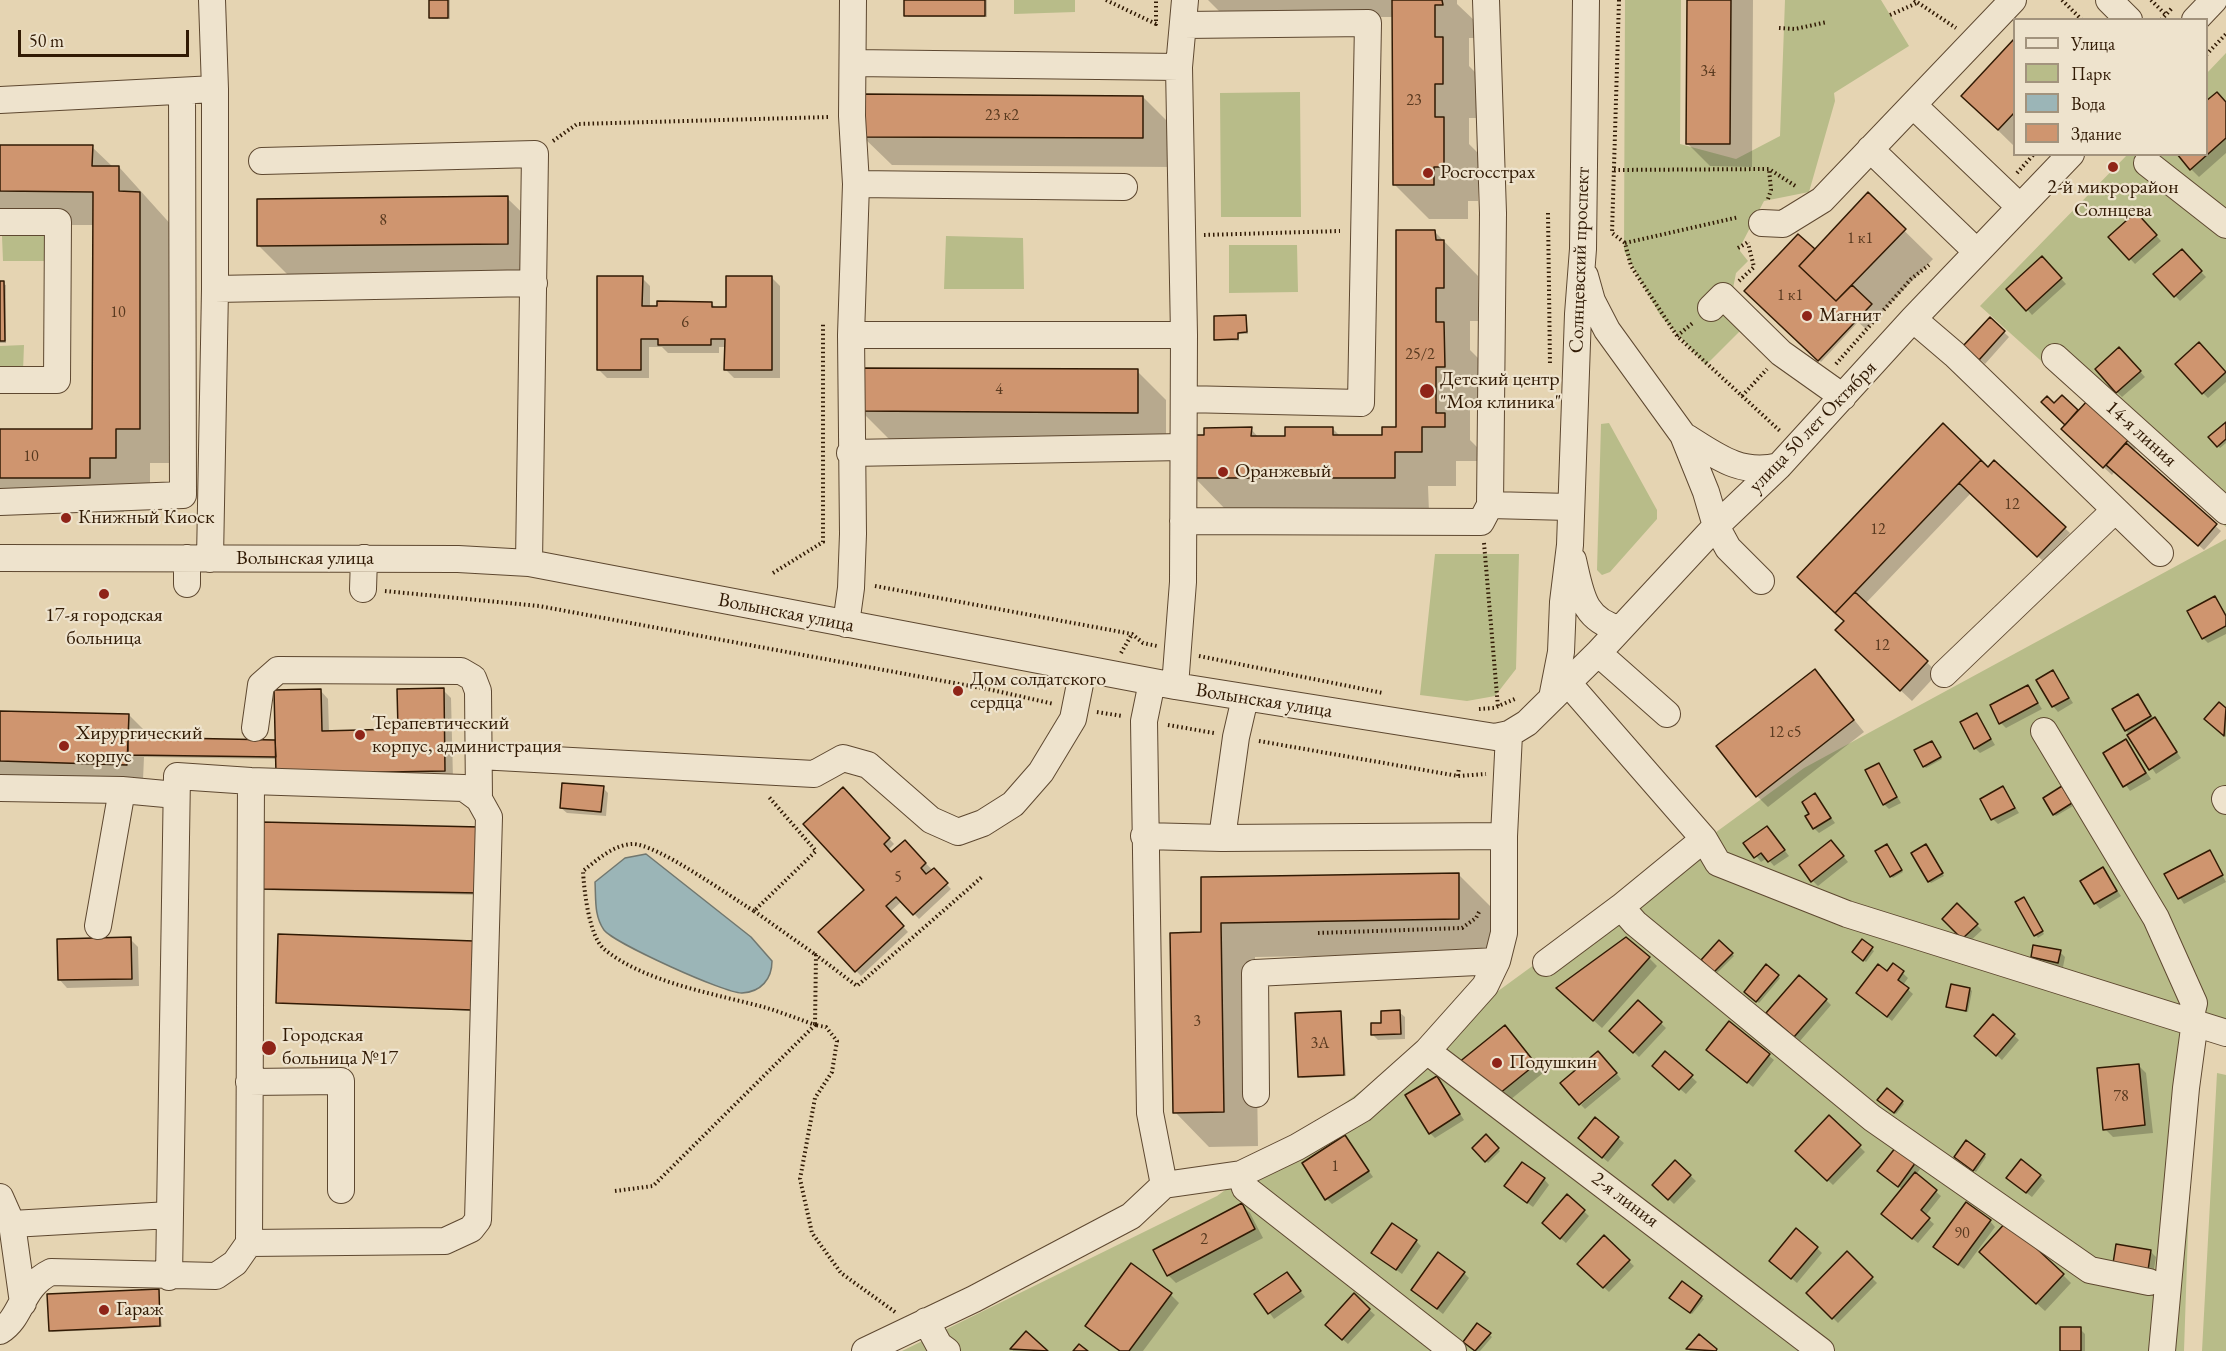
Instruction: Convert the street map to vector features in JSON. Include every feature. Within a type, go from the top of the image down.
[{"type":"street","points":[[187,584],[198,559],[216,289],[212,0]]},
{"type":"street","points":[[846,624],[851,588],[851,335],[856,184],[852,116],[853,0]]},
{"type":"street","points":[[1486,0],[1493,213],[1486,514]]},
{"type":"street","name":"Солнцевский проспект","points":[[1560,691],[1563,602],[1570,545],[1583,249],[1586,0]]},
{"type":"street","points":[[1755,232],[1783,224],[1822,200],[2013,0]]},
{"type":"street","points":[[2109,0],[2127,18]]},
{"type":"street","points":[[2197,18],[2214,0]]},
{"type":"street","points":[[1164,1185],[1150,1113],[1144,721],[1163,684],[1183,582],[1184,335],[1179,67],[1185,12],[1368,23],[1361,403],[1184,399]]},
{"type":"street","points":[[853,63],[1179,67]]},
{"type":"street","points":[[0,100],[214,89]]},
{"type":"street","points":[[0,502],[183,495],[182,91]]},
{"type":"street","points":[[1913,105],[2020,207]]},
{"type":"street","points":[[1870,149],[1977,252]]},
{"type":"street","points":[[262,161],[535,154],[529,563]]},
{"type":"street","name":"улица 50 лет Октября","points":[[1560,691],[1716,526],[1779,466],[1913,319],[2069,156]]},
{"type":"street","points":[[2147,163],[2226,225]]},
{"type":"street","points":[[856,184],[1124,187]]},
{"type":"street","points":[[0,222],[58,222],[57,380],[0,380]]},
{"type":"street","points":[[1583,249],[1584,274],[1592,301],[1607,330],[1643,384],[1683,435],[1706,492],[1716,526],[1728,548],[1761,581]]},
{"type":"street","points":[[216,289],[534,283]]},
{"type":"street","points":[[1717,302],[1844,397]]},
{"type":"street","points":[[1913,319],[1954,354],[2160,553]]},
{"type":"street","points":[[851,335],[1184,335]]},
{"type":"street","name":"14-я линия","points":[[2055,357],[2226,511]]},
{"type":"street","points":[[1683,435],[1730,463],[1761,470],[1779,466]]},
{"type":"street","points":[[850,453],[1183,447]]},
{"type":"street","points":[[1183,521],[1486,514],[1570,507]]},
{"type":"street","points":[[1944,674],[2114,511]]},
{"type":"street","points":[[1570,545],[1580,591],[1591,615],[1604,625],[1620,629]]},
{"type":"street","name":"Волынская улица","points":[[0,558],[364,558],[529,563],[1163,684],[1495,737],[1509,734]]},
{"type":"street","points":[[363,589],[364,558]]},
{"type":"street","points":[[1598,653],[1667,714]]},
{"type":"street","points":[[479,756],[814,774],[843,758],[868,765],[905,794],[931,820],[958,832],[982,823],[1013,804],[1041,772],[1073,719],[1083,669]]},
{"type":"street","points":[[255,728],[261,685],[278,670],[461,671],[473,678],[478,691],[479,799]]},
{"type":"street","points":[[865,1351],[1131,1216],[1164,1185],[1241,1174],[1298,1147],[1362,1109],[1427,1051],[1485,986],[1497,961],[1504,933],[1504,836],[1509,734],[1527,723],[1560,691],[1704,839],[1718,863],[1837,910],[2226,1033]]},
{"type":"street","points":[[1222,838],[1236,737],[1245,698]]},
{"type":"street","points":[[2044,731],[2156,918],[2194,1003],[2162,1351]]},
{"type":"street","points":[[169,1276],[177,776],[251,781],[464,788],[479,799],[489,817],[478,1220],[471,1229],[445,1242],[249,1243]]},
{"type":"street","points":[[0,1331],[23,1303],[30,1286],[51,1272],[216,1276],[235,1263],[249,1243],[251,781]]},
{"type":"street","points":[[0,788],[122,790],[176,795]]},
{"type":"street","points":[[98,926],[122,790]]},
{"type":"street","points":[[1144,836],[1222,838],[1504,836]]},
{"type":"street","points":[[1546,963],[1621,907],[1704,839]]},
{"type":"street","points":[[1621,907],[1635,923],[1872,1118],[2090,1270],[2149,1282]]},
{"type":"street","points":[[1256,1094],[1255,973],[1497,961]]},
{"type":"street","name":"2-я линия","points":[[1427,1051],[1821,1351]]},
{"type":"street","points":[[249,1082],[341,1081],[341,1190]]},
{"type":"street","points":[[1241,1174],[1245,1188],[1453,1351]]},
{"type":"street","points":[[0,1197],[12,1224],[23,1303]]},
{"type":"street","points":[[12,1224],[170,1215]]},
{"type":"street","points":[[926,1321],[939,1345],[947,1351]]},
{"type":"path","points":[[1106,0],[1156,24],[1156,0]]},
{"type":"path","points":[[1619,0],[1611,233],[1625,243],[1631,266],[1677,336],[1781,432]]},
{"type":"path","points":[[2062,0],[2080,18]]},
{"type":"path","points":[[2151,0],[2166,15]]},
{"type":"path","points":[[2164,18],[2180,0]]},
{"type":"path","points":[[1890,15],[1916,1],[1974,40]]},
{"type":"path","points":[[1779,28],[1795,29],[1827,22]]},
{"type":"path","points":[[2208,53],[2226,34]]},
{"type":"path","points":[[535,154],[577,124],[852,116]]},
{"type":"path","points":[[1614,170],[1769,169],[1822,200]]},
{"type":"path","points":[[1769,169],[1772,190]]},
{"type":"path","points":[[1625,243],[1764,212],[1755,232],[1738,249]]},
{"type":"path","points":[[1548,213],[1550,369]]},
{"type":"path","points":[[1183,235],[1365,230]]},
{"type":"path","points":[[1717,302],[1754,267],[1755,232]]},
{"type":"path","points":[[773,573],[823,542],[823,324]]},
{"type":"path","points":[[1742,396],[1781,352]]},
{"type":"path","points":[[1486,514],[1496,708],[1521,696]]},
{"type":"path","points":[[363,589],[539,606],[992,690],[1076,709],[1458,776],[1496,772]]},
{"type":"path","points":[[1120,654],[1132,634]]},
{"type":"path","points":[[1458,776],[1459,767]]},
{"type":"path","points":[[746,771],[816,851],[754,911]]},
{"type":"path","points":[[1482,774],[1482,784]]},
{"type":"path","points":[[901,1316],[841,1273],[812,1233],[801,1179],[815,1098],[832,1072],[837,1041],[826,1027],[766,1008],[711,996],[640,969],[603,948],[585,904],[583,871],[606,853],[632,844],[664,854],[754,911],[857,986],[982,877]]},
{"type":"path","points":[[1318,933],[1462,928],[1476,918],[1481,908]]},
{"type":"path","points":[[615,1191],[653,1186],[815,1025],[816,955]]},
{"type":"green space","points":[[1014,0],[1075,0],[1075,12],[1014,14]]},
{"type":"green space","points":[[1625,0],[1681,0],[1680,144],[1736,159],[1780,136],[1785,0],[1881,0],[1909,46],[1834,93],[1835,101],[1809,192],[1764,201],[1740,247],[1740,251],[1748,261],[1736,273],[1731,299],[1747,324],[1706,365],[1660,315],[1624,251]]},
{"type":"green space","points":[[2226,53],[2226,527],[1980,306],[2126,156],[2208,156],[2208,72]]},
{"type":"green space","points":[[1300,92],[1301,217],[1221,217],[1220,93]]},
{"type":"green space","points":[[2,236],[49,236],[48,261],[3,261]]},
{"type":"green space","points":[[946,236],[1023,238],[1024,289],[944,289]]},
{"type":"green space","points":[[1229,245],[1297,245],[1298,292],[1229,293]]},
{"type":"green space","points":[[24,345],[23,371],[0,372],[0,346]]},
{"type":"green space","points":[[1609,423],[1657,510],[1657,519],[1610,572],[1602,575],[1597,570],[1601,424]]},
{"type":"green space","points":[[2226,539],[2226,1026],[2195,1022],[2184,1351],[902,1351],[1217,1196],[1804,768]]},
{"type":"green space","points":[[1435,554],[1519,554],[1516,669],[1495,696],[1467,701],[1420,695]]},
{"type":"green space","points":[[2217,1073],[2226,1075],[2226,1351],[2202,1351]]},
{"type":"water","points":[[646,854],[751,937],[772,961],[768,979],[760,987],[742,993],[715,985],[648,956],[604,930],[597,913],[595,882],[625,858]]},
{"type":"building","points":[[429,0],[448,0],[448,18],[429,18]]},
{"type":"building","points":[[904,0],[985,0],[985,16],[904,16]]},
{"type":"building","points":[[1392,0],[1442,0],[1443,5],[1435,5],[1435,37],[1443,37],[1443,84],[1435,84],[1435,117],[1444,117],[1444,167],[1434,167],[1434,185],[1393,185]]},
{"type":"building","points":[[1687,0],[1731,0],[1730,144],[1686,144]]},
{"type":"building","points":[[2013,40],[2013,114],[1998,130],[1961,96]]},
{"type":"building","points":[[2217,92],[2226,102],[2226,138],[2208,154],[2208,99]]},
{"type":"building","points":[[861,94],[1143,96],[1143,138],[861,137]]},
{"type":"building","points":[[0,145],[93,145],[92,166],[119,166],[119,191],[140,192],[140,429],[116,429],[116,458],[90,458],[90,478],[0,478],[0,429],[92,429],[93,192],[0,191]]},
{"type":"building","points":[[2179,156],[2206,156],[2190,170]]},
{"type":"building","points":[[1868,192],[1906,229],[1836,301],[1799,266]]},
{"type":"building","points":[[508,196],[508,244],[257,246],[257,199]]},
{"type":"building","points":[[2136,212],[2157,235],[2129,260],[2108,237]]},
{"type":"building","points":[[1396,230],[1435,230],[1436,240],[1444,240],[1444,288],[1436,288],[1436,322],[1444,322],[1445,367],[1436,367],[1436,413],[1445,413],[1445,427],[1422,427],[1422,452],[1395,452],[1395,478],[1193,478],[1193,435],[1204,435],[1204,428],[1252,427],[1251,436],[1285,436],[1285,427],[1333,427],[1333,435],[1382,435],[1382,427],[1396,427]]},
{"type":"building","points":[[1798,234],[1815,249],[1799,266],[1836,301],[1852,285],[1872,304],[1818,361],[1744,291]]},
{"type":"building","points":[[2182,249],[2202,271],[2174,297],[2153,274]]},
{"type":"building","points":[[2042,256],[2062,278],[2026,311],[2006,289]]},
{"type":"building","points":[[597,276],[643,276],[642,306],[657,306],[657,301],[712,302],[712,307],[726,307],[726,276],[772,276],[772,370],[724,370],[725,339],[711,339],[711,345],[658,345],[658,339],[641,339],[641,370],[597,370]]},
{"type":"building","points":[[0,281],[4,281],[5,341],[0,341]]},
{"type":"building","points":[[1246,315],[1247,332],[1238,333],[1238,339],[1214,340],[1214,316]]},
{"type":"building","points":[[1990,317],[2005,331],[1979,360],[1963,346]]},
{"type":"building","points":[[2199,342],[2226,372],[2202,394],[2175,364]]},
{"type":"building","points":[[2119,347],[2141,371],[2116,393],[2095,369]]},
{"type":"building","points":[[860,368],[1138,369],[1138,413],[860,411]]},
{"type":"building","points":[[2062,395],[2078,410],[2065,425],[2041,402],[2047,396],[2054,403]]},
{"type":"building","points":[[2089,399],[2131,437],[2103,468],[2061,429]]},
{"type":"building","points":[[2226,422],[2226,439],[2217,447],[2208,437]]},
{"type":"building","points":[[1943,423],[1981,460],[1835,613],[1797,577]]},
{"type":"building","points":[[2126,443],[2217,524],[2198,546],[2106,465]]},
{"type":"building","points":[[1981,460],[1988,467],[1994,460],[2066,527],[2037,557],[1959,483]]},
{"type":"building","points":[[1855,592],[1928,661],[1900,691],[1835,630],[1844,621],[1835,613]]},
{"type":"building","points":[[2215,596],[2226,616],[2226,626],[2202,639],[2187,611]]},
{"type":"building","points":[[1815,669],[1854,720],[1756,797],[1716,746]]},
{"type":"building","points":[[2053,670],[2069,698],[2052,707],[2036,680]]},
{"type":"building","points":[[2028,685],[2038,703],[1999,724],[1990,705]]},
{"type":"building","name":"Терапевтический корпус, администрация","points":[[444,688],[445,771],[276,774],[274,690],[321,689],[322,731],[398,729],[397,689]]},
{"type":"building","points":[[2138,694],[2151,716],[2125,731],[2112,709]]},
{"type":"building","points":[[2219,702],[2226,708],[2224,736],[2204,719]]},
{"type":"building","name":"Хирургический корпус","points":[[0,711],[129,714],[127,765],[0,761]]},
{"type":"building","points":[[1977,713],[1991,739],[1974,749],[1960,722]]},
{"type":"building","points":[[2155,717],[2177,752],[2149,770],[2127,735]]},
{"type":"building","points":[[128,737],[275,740],[276,757],[128,755]]},
{"type":"building","points":[[2126,739],[2146,773],[2123,787],[2103,753]]},
{"type":"building","points":[[1932,741],[1941,757],[1923,767],[1914,750]]},
{"type":"building","points":[[1879,763],[1897,797],[1883,805],[1865,770]]},
{"type":"building","points":[[562,783],[604,786],[601,812],[560,808]]},
{"type":"building","points":[[2003,786],[2015,808],[1991,820],[1980,799]]},
{"type":"building","points":[[2062,786],[2072,803],[2053,815],[2043,798]]},
{"type":"building","points":[[843,787],[890,838],[884,844],[891,852],[905,840],[926,863],[921,868],[926,874],[934,868],[948,883],[913,915],[896,897],[886,906],[904,926],[855,972],[818,932],[864,890],[803,824]]},
{"type":"building","points":[[1815,793],[1831,818],[1813,829],[1805,816],[1809,814],[1802,802]]},
{"type":"building","points":[[261,822],[480,827],[479,893],[260,889]]},
{"type":"building","points":[[1767,826],[1785,850],[1768,862],[1761,853],[1754,858],[1743,843]]},
{"type":"building","points":[[1831,840],[1844,856],[1811,882],[1799,865]]},
{"type":"building","points":[[1887,844],[1902,870],[1890,877],[1875,851]]},
{"type":"building","points":[[1926,844],[1943,873],[1928,882],[1911,853]]},
{"type":"building","points":[[2210,850],[2223,875],[2178,899],[2164,874]]},
{"type":"building","points":[[2103,867],[2117,891],[2094,904],[2080,881]]},
{"type":"building","points":[[1459,873],[1459,919],[1221,923],[1224,1112],[1173,1113],[1170,933],[1201,932],[1201,877]]},
{"type":"building","points":[[2024,897],[2043,931],[2034,936],[2015,902]]},
{"type":"building","points":[[1957,903],[1978,924],[1962,939],[1942,919]]},
{"type":"building","points":[[278,934],[474,941],[472,1010],[276,1003]]},
{"type":"building","points":[[131,937],[132,979],[58,980],[57,939]]},
{"type":"building","points":[[1626,937],[1650,957],[1593,1021],[1556,988]]},
{"type":"building","points":[[1862,939],[1873,947],[1863,961],[1852,952]]},
{"type":"building","points":[[1719,940],[1733,953],[1714,972],[1701,960]]},
{"type":"building","points":[[2033,945],[2061,950],[2058,963],[2031,957]]},
{"type":"building","points":[[1893,963],[1904,971],[1898,980],[1909,988],[1887,1017],[1856,993],[1878,964],[1887,971]]},
{"type":"building","points":[[1766,964],[1779,975],[1756,1002],[1744,992]]},
{"type":"building","points":[[1799,975],[1827,999],[1794,1037],[1766,1013]]},
{"type":"building","points":[[1951,984],[1970,988],[1966,1011],[1946,1007]]},
{"type":"building","points":[[1638,1000],[1662,1022],[1633,1053],[1609,1031]]},
{"type":"building","points":[[1400,1010],[1401,1034],[1371,1035],[1371,1023],[1381,1023],[1381,1011]]},
{"type":"building","points":[[1341,1011],[1344,1075],[1298,1077],[1295,1013]]},
{"type":"building","points":[[1993,1014],[2015,1034],[1996,1056],[1974,1036]]},
{"type":"building","points":[[1729,1021],[1770,1054],[1747,1083],[1706,1050]]},
{"type":"building","name":"Подушкин","points":[[1505,1025],[1536,1064],[1489,1102],[1458,1063]]},
{"type":"building","points":[[1598,1051],[1617,1073],[1579,1105],[1560,1083]]},
{"type":"building","points":[[1665,1051],[1693,1075],[1679,1090],[1652,1066]]},
{"type":"building","points":[[2139,1064],[2145,1125],[2103,1130],[2097,1068]]},
{"type":"building","points":[[1437,1076],[1460,1114],[1429,1134],[1405,1095]]},
{"type":"building","points":[[1887,1088],[1903,1101],[1894,1113],[1877,1100]]},
{"type":"building","points":[[1829,1115],[1861,1145],[1827,1181],[1795,1151]]},
{"type":"building","points":[[1595,1117],[1619,1137],[1602,1158],[1578,1138]]},
{"type":"building","points":[[1486,1134],[1499,1148],[1485,1162],[1472,1148]]},
{"type":"building","points":[[1345,1135],[1369,1171],[1325,1200],[1302,1163]]},
{"type":"building","points":[[1966,1140],[1985,1154],[1973,1171],[1954,1157]]},
{"type":"building","points":[[1896,1147],[1916,1162],[1898,1187],[1877,1171]]},
{"type":"building","points":[[2021,1159],[2041,1175],[2026,1193],[2006,1178]]},
{"type":"building","points":[[1675,1160],[1691,1175],[1668,1200],[1652,1185]]},
{"type":"building","points":[[1522,1162],[1545,1178],[1527,1203],[1504,1186]]},
{"type":"building","points":[[1915,1172],[1937,1190],[1921,1210],[1930,1218],[1912,1239],[1881,1214]]},
{"type":"building","points":[[1567,1194],[1585,1210],[1560,1239],[1542,1223]]},
{"type":"building","points":[[1966,1202],[1991,1220],[1958,1265],[1933,1247]]},
{"type":"building","points":[[1242,1203],[1255,1229],[1167,1276],[1153,1250]]},
{"type":"building","points":[[2007,1221],[2064,1274],[2036,1304],[1979,1252]]},
{"type":"building","points":[[1392,1223],[1417,1240],[1396,1270],[1371,1253]]},
{"type":"building","points":[[1796,1228],[1818,1247],[1791,1279],[1769,1261]]},
{"type":"building","points":[[1604,1235],[1630,1260],[1603,1288],[1577,1264]]},
{"type":"building","points":[[2116,1244],[2151,1250],[2147,1277],[2112,1270]]},
{"type":"building","points":[[1847,1251],[1873,1277],[1832,1319],[1806,1293]]},
{"type":"building","points":[[1438,1252],[1465,1272],[1437,1309],[1411,1290]]},
{"type":"building","points":[[1131,1263],[1172,1293],[1129,1351],[1120,1351],[1085,1326]]},
{"type":"building","points":[[1287,1272],[1301,1291],[1268,1314],[1254,1294]]},
{"type":"building","points":[[1682,1281],[1702,1296],[1690,1313],[1669,1298]]},
{"type":"building","name":"Гараж","points":[[159,1289],[160,1326],[49,1331],[47,1294]]},
{"type":"building","points":[[1354,1293],[1370,1309],[1342,1340],[1325,1325]]},
{"type":"building","points":[[1477,1323],[1491,1333],[1475,1351],[1463,1342]]},
{"type":"building","points":[[2060,1327],[2081,1327],[2081,1351],[2060,1351]]},
{"type":"building","points":[[1026,1331],[1048,1351],[1010,1349]]},
{"type":"building","points":[[1699,1334],[1717,1349],[1716,1351],[1686,1349]]},
{"type":"building","points":[[1079,1344],[1088,1351],[1073,1351]]},
{"type":"place","name":"2-й микрорайон Солнцева","points":[[2113,167]]},
{"type":"place","name":"Росгосстрах","points":[[1428,173]]},
{"type":"place","name":"Магнит","points":[[1807,316]]},
{"type":"place","name":"Детский центр \"Моя клиника\"","points":[[1427,391]]},
{"type":"place","name":"Оранжевый","points":[[1223,472]]},
{"type":"place","name":"Книжный Киоск","points":[[66,518]]},
{"type":"place","name":"17-я городская больница","points":[[104,594]]},
{"type":"place","name":"Дом солдатского сердца","points":[[958,691]]},
{"type":"place","name":"Терапевтический корпус, администрация","points":[[360,735]]},
{"type":"place","name":"Хирургический корпус","points":[[64,746]]},
{"type":"place","name":"Городская больница №17","points":[[269,1048]]},
{"type":"place","name":"Подушкин","points":[[1497,1063]]},
{"type":"place","name":"Гараж","points":[[104,1310]]}]
